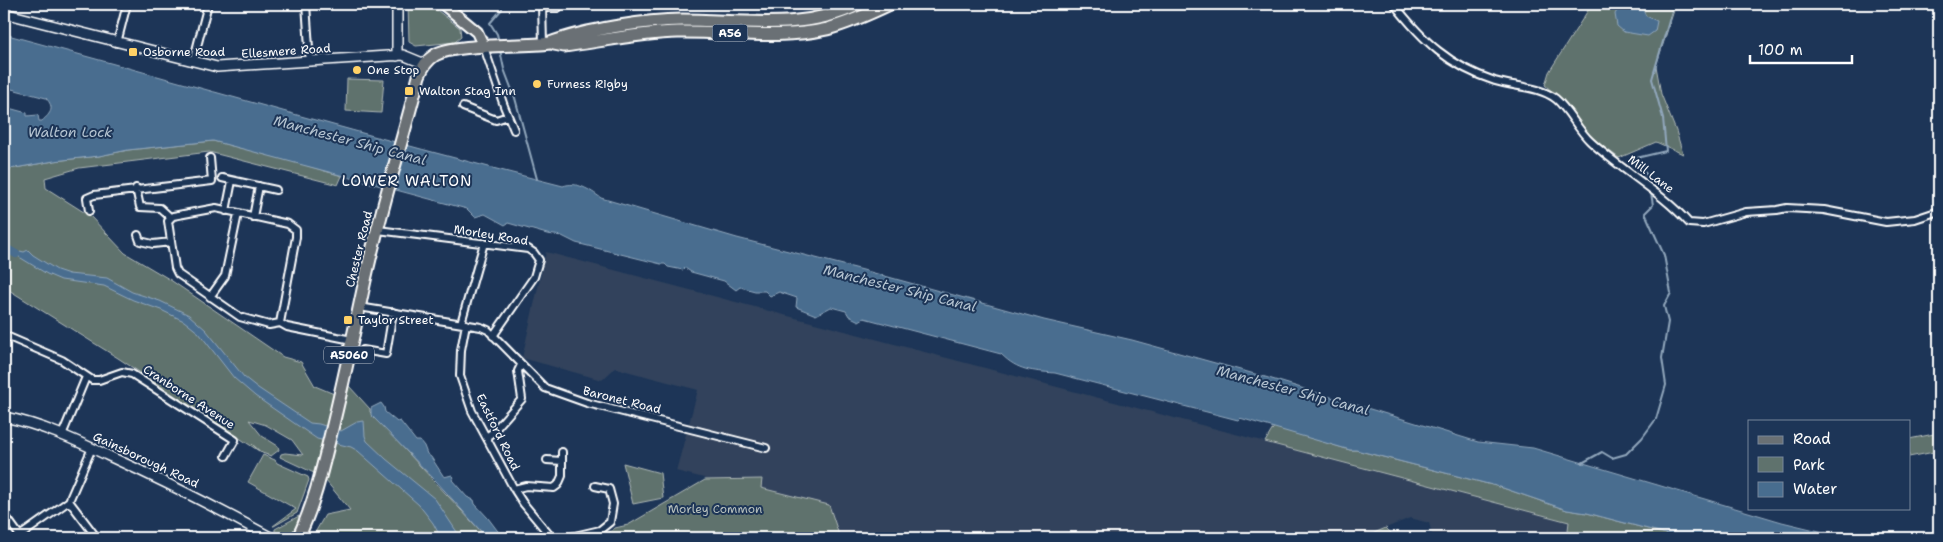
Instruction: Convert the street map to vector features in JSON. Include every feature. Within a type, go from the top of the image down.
[{"type":"highway","name":"A56","points":[[546,44],[590,32],[655,21],[789,22],[823,17],[860,4]]},
{"type":"highway","name":"A56","points":[[487,47],[546,44],[564,46],[647,34],[679,32],[776,34],[825,29],[857,20],[890,4]]},
{"type":"highway","points":[[426,64],[436,54],[442,52],[487,47]]},
{"type":"highway","name":"Chester Road","points":[[298,538],[311,508],[320,476],[339,403],[359,307],[379,225],[419,76],[426,64]]},
{"type":"main road","points":[[397,4],[397,56]]},
{"type":"main road","points":[[443,4],[477,32],[487,47]]},
{"type":"main road","name":"Ellesmere Road","points":[[4,13],[117,43],[223,68],[397,56],[408,56],[426,64]]},
{"type":"main road","name":"Gainsborough Road","points":[[4,418],[62,435],[92,448],[194,496],[272,538]]},
{"type":"street","points":[[117,43],[127,4]]},
{"type":"street","points":[[193,62],[208,4]]},
{"type":"street","points":[[306,4],[310,62]]},
{"type":"street","name":"Mill Lane","points":[[1394,4],[1438,52],[1495,81],[1536,89],[1557,100],[1590,141],[1649,188],[1670,202],[1689,223],[1703,224],[1746,212],[1787,208],[1824,210],[1886,222],[1915,219],[1939,212]]},
{"type":"street","points":[[546,44],[542,6],[558,8]]},
{"type":"street","points":[[487,47],[514,130]]},
{"type":"street","points":[[463,107],[496,120],[508,116]]},
{"type":"street","points":[[89,211],[87,198],[94,195],[136,188],[212,181],[210,158]]},
{"type":"street","points":[[222,178],[276,190]]},
{"type":"street","points":[[226,211],[232,181]]},
{"type":"street","points":[[253,217],[259,186]]},
{"type":"street","points":[[136,188],[140,207],[160,208],[170,218]]},
{"type":"street","points":[[280,323],[296,230],[288,224],[216,208],[189,212],[170,218],[168,221],[175,268],[178,274],[240,317],[269,325],[280,323],[287,327],[352,340]]},
{"type":"street","points":[[210,296],[225,276],[238,214]]},
{"type":"street","name":"Morley Road","points":[[379,225],[528,250],[539,260],[534,277],[493,336]]},
{"type":"street","points":[[138,235],[140,241],[154,244],[172,242]]},
{"type":"street","name":"Eastford Road","points":[[484,243],[464,323],[460,376],[472,411],[514,489],[523,504],[552,538]]},
{"type":"street","points":[[359,307],[464,323],[488,330],[493,336]]},
{"type":"street","points":[[363,350],[386,354],[393,312]]},
{"type":"street","points":[[4,335],[62,360],[86,377],[62,435]]},
{"type":"street","name":"Baronet Road","points":[[493,336],[545,388],[587,404],[709,432],[766,448]]},
{"type":"street","points":[[486,437],[492,433],[522,400],[518,371],[521,365]]},
{"type":"street","name":"Cranborne Avenue","points":[[86,377],[95,380],[122,372],[132,374],[235,440],[226,456]]},
{"type":"street","points":[[4,514],[18,537],[69,501],[92,448]]},
{"type":"street","points":[[514,489],[526,486],[556,487],[561,482],[562,452]]},
{"type":"street","points":[[546,460],[562,461]]},
{"type":"street","points":[[566,538],[600,530],[610,522],[613,504],[609,489],[595,486]]},
{"type":"street","points":[[69,501],[97,538]]},
{"type":"shaded area","points":[[546,252],[1569,522],[1567,538],[1433,538],[1429,523],[1410,518],[1374,533],[1353,538],[840,538],[829,505],[761,488],[761,479],[705,480],[704,478],[676,471],[698,390],[615,368],[602,380],[522,358]]},
{"type":"green space","points":[[408,4],[429,4],[460,28],[461,37],[455,42],[416,46],[409,42]]},
{"type":"green space","points":[[1592,4],[1676,4],[1656,66],[1661,94],[1683,154],[1656,142],[1619,158],[1593,139],[1558,97],[1545,85],[1549,72]]},
{"type":"green space","points":[[347,79],[384,80],[381,113],[346,111]]},
{"type":"green space","points":[[213,141],[342,176],[338,185],[209,152],[79,168],[45,178],[46,188],[90,216],[125,253],[169,279],[283,357],[301,362],[315,386],[346,399],[349,386],[370,409],[370,412],[487,538],[312,538],[325,515],[350,510],[316,469],[314,473],[280,457],[281,454],[285,453],[303,455],[292,440],[266,425],[249,420],[262,436],[278,446],[279,450],[271,456],[262,453],[252,444],[259,451],[118,358],[4,287],[4,170],[128,150]]},
{"type":"green space","points":[[1274,427],[1350,450],[1500,487],[1567,510],[1587,513],[1682,538],[1567,538],[1569,522],[1265,442]]},
{"type":"green space","points":[[1939,433],[1939,451],[1910,457],[1910,439]]},
{"type":"green space","points":[[263,455],[308,477],[309,480],[297,513],[274,526],[296,509],[248,482]]},
{"type":"green space","points":[[623,463],[660,473],[663,498],[633,504]]},
{"type":"green space","name":"Morley Common","points":[[762,479],[761,488],[829,505],[840,538],[576,538],[608,533],[615,528],[628,525],[705,480]]},
{"type":"green space","points":[[299,516],[291,535],[283,536],[275,532],[275,529]]},
{"type":"green space","points":[[1386,528],[1396,538],[1353,538],[1374,533]]},
{"type":"water","points":[[1621,4],[1646,4],[1643,10],[1646,16],[1657,21],[1655,31],[1648,36],[1624,32],[1617,26],[1615,14]]},
{"type":"water","name":"Manchester Ship Canal","points":[[4,34],[493,168],[563,186],[578,185],[601,198],[737,238],[863,270],[1044,320],[1132,340],[1262,376],[1478,442],[1533,448],[1782,522],[1848,538],[1682,538],[1587,513],[1567,510],[1500,487],[1350,450],[1240,418],[1238,420],[1055,373],[1026,369],[1013,364],[1001,354],[864,318],[859,321],[849,316],[846,311],[831,307],[816,315],[796,307],[797,298],[779,292],[770,296],[765,291],[755,291],[740,287],[736,290],[724,281],[691,272],[685,268],[683,270],[668,267],[665,264],[576,243],[562,236],[547,234],[508,223],[505,225],[485,214],[475,217],[467,209],[213,141],[128,150],[4,170],[4,118],[7,116],[4,113],[5,107],[27,113],[27,116],[38,115],[39,121],[42,121],[48,115],[51,108],[46,98],[4,87]]},
{"type":"water","points":[[28,250],[57,270],[69,274],[107,278],[132,292],[160,301],[189,315],[206,330],[244,377],[310,423],[341,431],[357,422],[364,421],[367,441],[435,499],[461,538],[441,538],[433,523],[419,505],[358,451],[351,447],[317,439],[255,396],[234,378],[199,333],[184,321],[104,286],[61,280],[47,274],[16,255],[20,251]]},
{"type":"water","points":[[381,403],[385,412],[397,422],[400,421],[416,441],[420,441],[444,477],[452,475],[454,477],[452,480],[467,497],[474,500],[475,504],[503,538],[487,538],[436,481],[371,415],[371,408]]},
{"type":"waterway","points":[[499,42],[497,34],[490,23],[502,9],[501,4]]},
{"type":"waterway","points":[[1649,186],[1647,175],[1632,159],[1666,151],[1663,118],[1652,79],[1674,4]]},
{"type":"waterway","points":[[500,50],[537,179]]},
{"type":"waterway","points":[[1582,463],[1602,452],[1612,458],[1626,454],[1642,438],[1656,419],[1666,385],[1662,358],[1668,322],[1664,306],[1671,293],[1664,255],[1645,213],[1653,205],[1651,193]]},
{"type":"waterway","name":"Walton Lock","points":[[4,247],[16,254]]},
{"type":"place","name":"Osborne Road","points":[[133,52]]},
{"type":"place","name":"One Stop","points":[[357,70]]},
{"type":"place","name":"Furness Rigby","points":[[537,84]]},
{"type":"place","name":"Walton Stag Inn","points":[[409,91]]},
{"type":"place","name":"Taylor Street","points":[[348,320]]},
{"type":"district","name":"LOWER WALTON","points":[[407,181]]}]
